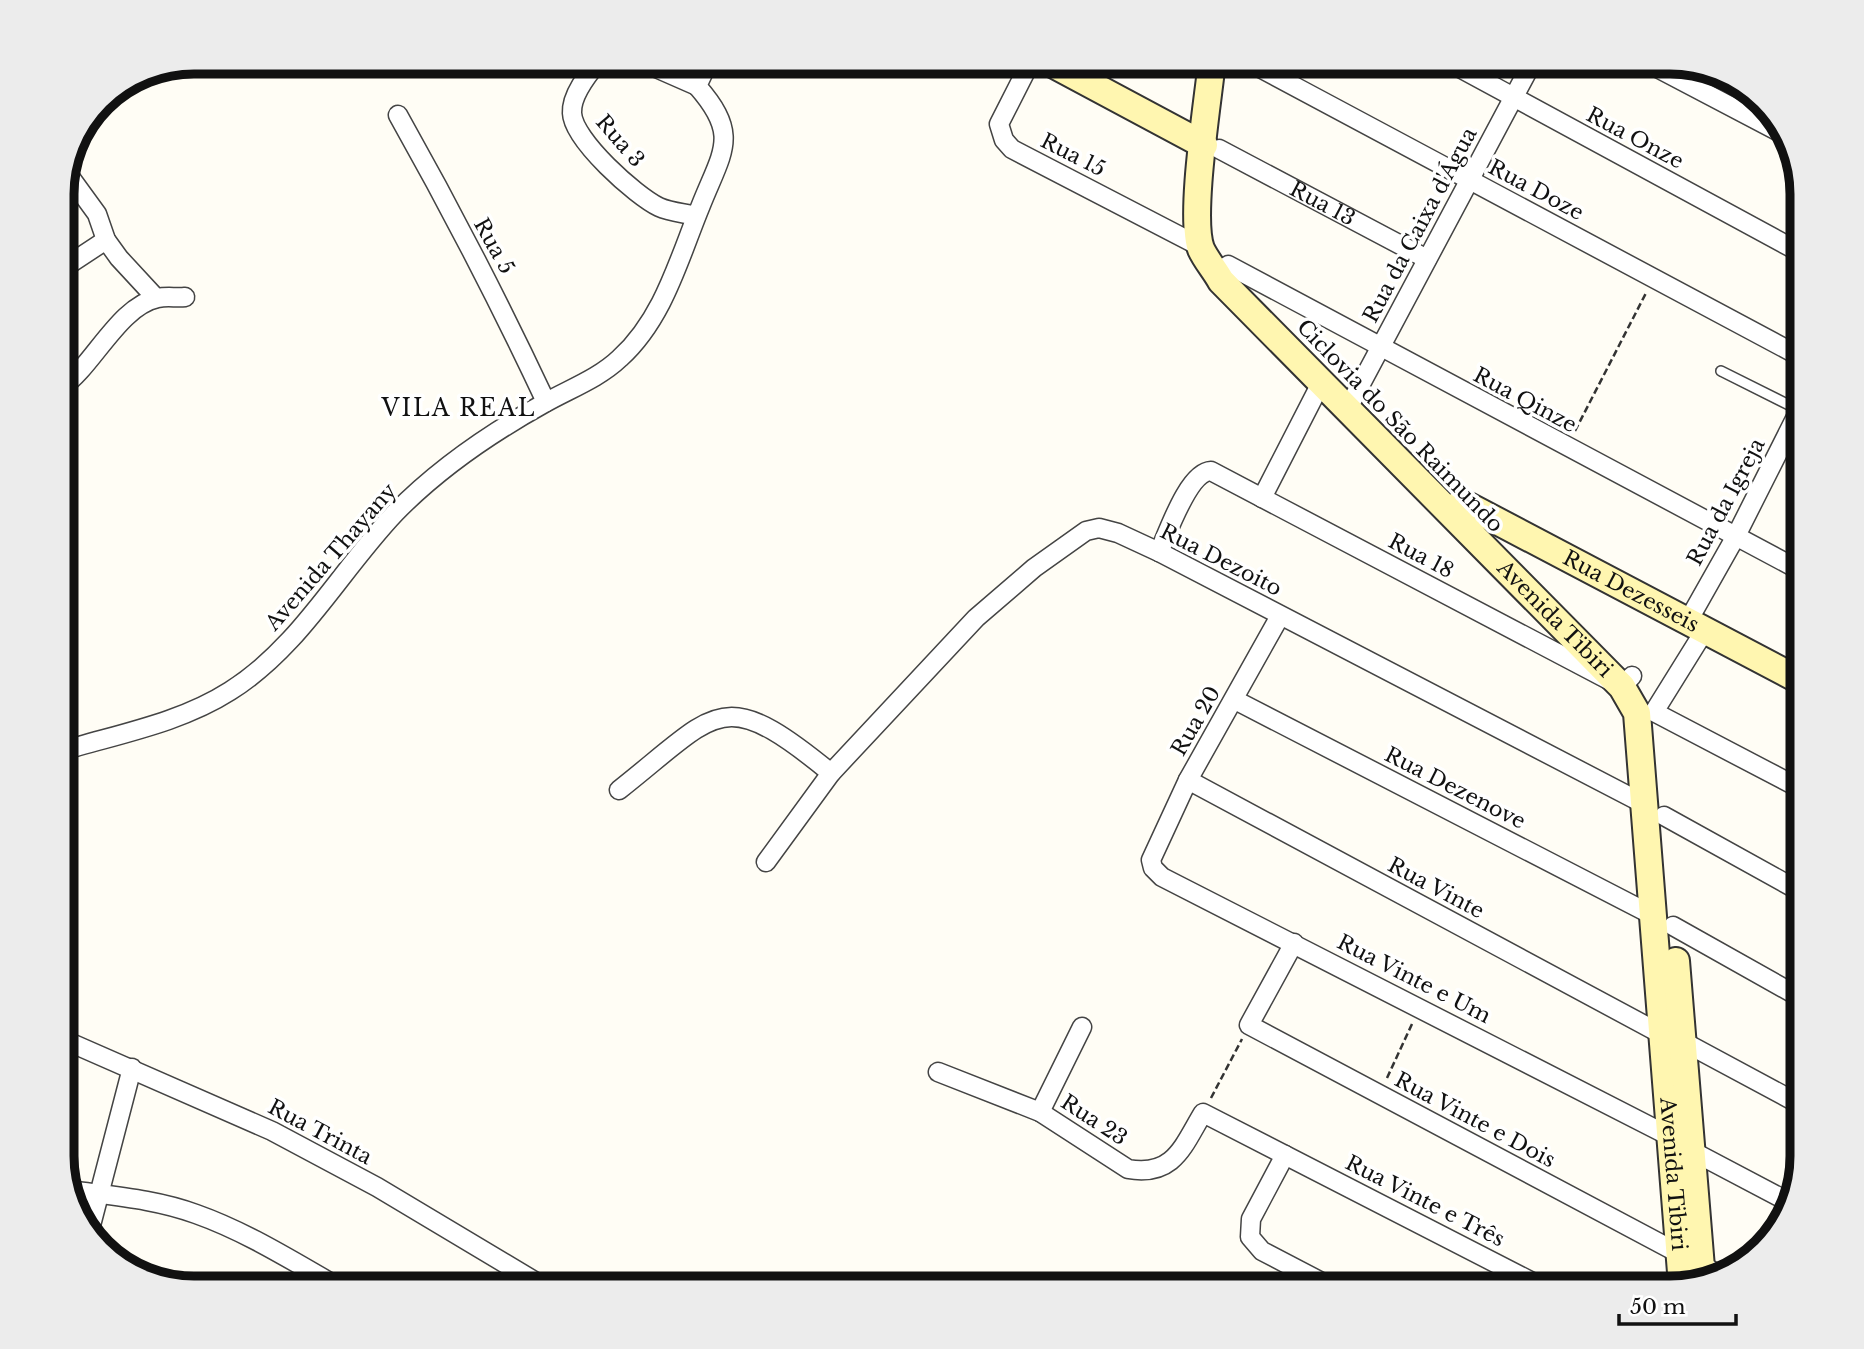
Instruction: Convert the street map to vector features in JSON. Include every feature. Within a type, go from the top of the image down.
[{"type":"main road","name":"Rua 13","points":[[1072,74],[1212,147]]},
{"type":"main road","name":"Avenida Tibiri","points":[[1212,74],[1215,231],[1219,248],[1228,265],[1351,402],[1627,681],[1639,721],[1655,810]]},
{"type":"main road","name":"Avenida Tibiri","points":[[1227,74],[1198,221],[1201,247],[1221,281],[1321,383],[1351,402],[1461,502],[1654,712],[1655,810],[1681,1144],[1702,1269]]},
{"type":"main road","name":"Rua Dezesseis","points":[[1461,502],[1790,675]]},
{"type":"street","name":"Rua 3","points":[[590,74],[573,102],[572,114],[580,132],[636,193],[662,208],[696,216]]},
{"type":"street","points":[[670,74],[697,86],[703,74]]},
{"type":"street","name":"Rua 15","points":[[1024,74],[999,124],[1004,140],[1012,149],[1201,247]]},
{"type":"street","name":"Rua Doze","points":[[1271,74],[1790,351]]},
{"type":"street","name":"Rua Onze","points":[[1471,74],[1790,247]]},
{"type":"street","name":"Rua da Caixa d'Água","points":[[1351,402],[1525,74]]},
{"type":"street","points":[[1669,74],[1770,126]]},
{"type":"street","name":"Avenida Thayany","points":[[74,747],[189,713],[257,673],[298,633],[395,513],[446,466],[621,358],[638,337],[673,278],[721,154],[724,130],[722,117],[697,86]]},
{"type":"street","name":"Rua 5","points":[[398,115],[485,273],[546,402]]},
{"type":"street","name":"Rua 13","points":[[1212,147],[1427,259]]},
{"type":"street","points":[[75,183],[97,214],[106,240],[130,272],[156,298]]},
{"type":"street","points":[[74,261],[106,240]]},
{"type":"street","name":"Rua Qinze","points":[[1228,265],[1566,448],[1790,565]]},
{"type":"street","points":[[74,378],[121,323],[156,298],[185,297]]},
{"type":"street","points":[[1262,498],[1321,383]]},
{"type":"street","name":"Rua da Igreja","points":[[1654,712],[1697,626],[1736,536],[1790,429]]},
{"type":"street","name":"Rua 18","points":[[1159,552],[1190,486],[1200,474],[1211,471],[1627,681]]},
{"type":"street","name":"Rua Dezoito","points":[[766,862],[831,773],[976,618],[1068,542],[1086,531],[1099,528],[1118,533],[1159,552],[1655,810],[1790,886]]},
{"type":"street","name":"Rua 20","points":[[1155,852],[1188,780],[1280,616]]},
{"type":"street","name":"Rua Dezenove","points":[[1235,700],[1664,921],[1790,992]]},
{"type":"street","points":[[1654,712],[1790,783]]},
{"type":"street","points":[[619,790],[689,732],[705,722],[732,715],[765,724],[831,773]]},
{"type":"street","name":"Rua Vinte","points":[[1188,780],[1790,1099]]},
{"type":"street","name":"Rua Vinte e Um","points":[[1155,852],[1151,864],[1162,877],[1420,1008],[1782,1198]]},
{"type":"street","points":[[1249,1025],[1294,943]]},
{"type":"street","name":"Rua Vinte e Dois","points":[[1249,1025],[1702,1269]]},
{"type":"street","points":[[1040,1112],[1082,1027]]},
{"type":"street","name":"Rua Trinta","points":[[74,1044],[272,1130],[377,1187],[526,1276]]},
{"type":"street","points":[[92,1219],[132,1068]]},
{"type":"street","name":"Rua 23","points":[[939,1072],[1040,1112],[1128,1170],[1150,1171],[1170,1163],[1203,1113]]},
{"type":"street","points":[[1203,1113],[1285,1155],[1251,1219],[1250,1237],[1262,1251],[1310,1276]]},
{"type":"street","name":"Rua Vinte e Três","points":[[1285,1155],[1521,1276]]},
{"type":"street","points":[[79,1191],[167,1205],[197,1214],[236,1230],[318,1276]]},
{"type":"lane","points":[[1720,371],[1790,402]]},
{"type":"path","points":[[1566,448],[1654,278]]},
{"type":"path","points":[[1379,1094],[1420,1008]]},
{"type":"path","points":[[1203,1113],[1249,1025]]},
{"type":"district","name":"VILA REAL","points":[[459,408]]}]
